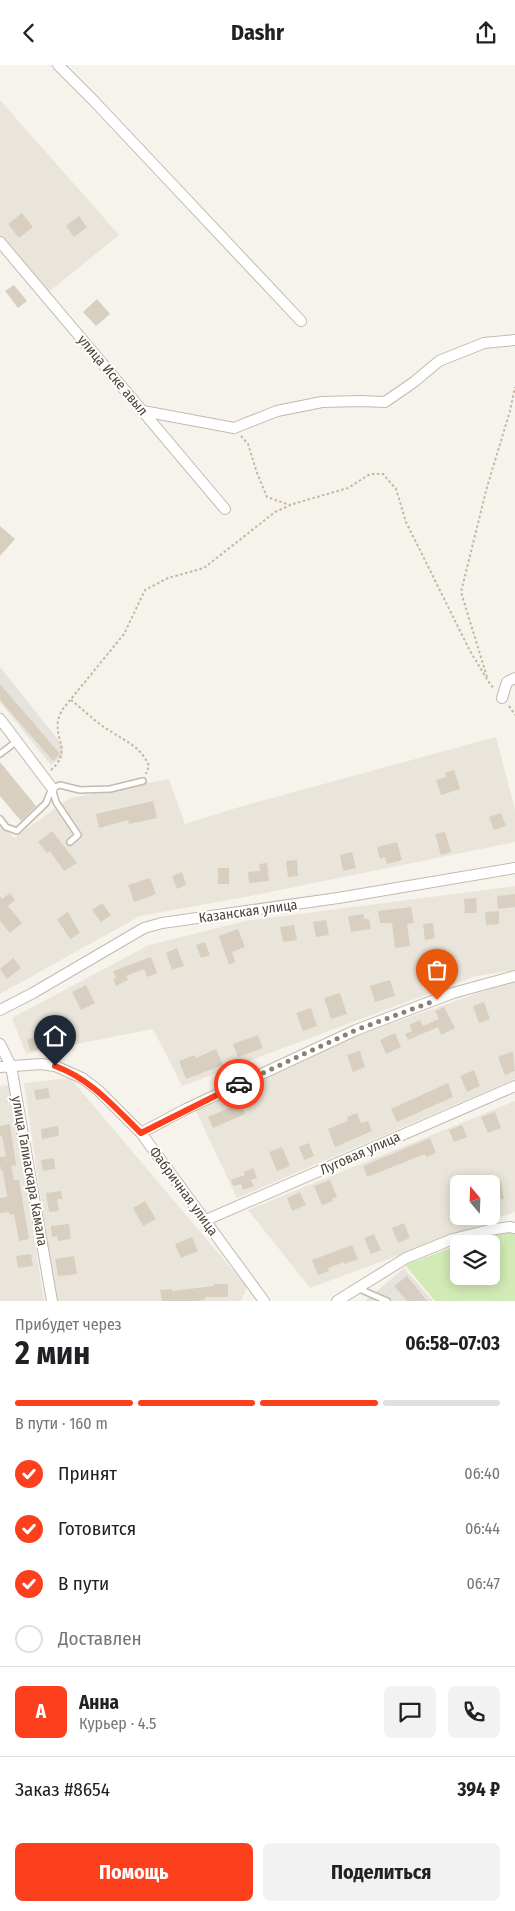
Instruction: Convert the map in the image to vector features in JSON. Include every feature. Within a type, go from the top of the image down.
[{"type":"street","points":[[58,65],[301,321]]},
{"type":"street","name":"улица Иске авыл","points":[[0,243],[225,509]]},
{"type":"street","points":[[143,411],[234,428],[277,411],[322,402],[384,402],[414,382],[439,361],[484,343],[515,340]]},
{"type":"street","points":[[502,698],[507,682],[515,678]]},
{"type":"street","points":[[0,719],[52,788]]},
{"type":"street","name":"Казанская улица","points":[[0,1010],[33,993],[128,937],[153,926],[338,898],[515,868]]},
{"type":"street","points":[[141,1133],[195,1105],[356,1030],[453,993],[515,976]]},
{"type":"street","name":"улица Галиаскара Камала","points":[[0,1044],[52,1301]]},
{"type":"street","name":"Фабричная улица","points":[[5,1067],[41,1064],[55,1066],[82,1078],[98,1091],[141,1133],[264,1301]]},
{"type":"street","name":"Луговая улица","points":[[206,1221],[515,1086]]},
{"type":"street","points":[[337,1301],[406,1258],[453,1239],[489,1230],[510,1227],[515,1229]]},
{"type":"lane","points":[[0,754],[17,741]]},
{"type":"lane","points":[[0,819],[6,827],[17,831],[46,803],[52,788],[60,785],[80,789],[110,789],[143,781]]},
{"type":"lane","points":[[52,788],[56,802],[78,835],[70,842]]},
{"type":"lane","points":[[357,1288],[387,1301]]},
{"type":"path","points":[[488,681],[462,592],[515,387]]},
{"type":"path","points":[[234,428],[248,445],[267,497],[290,505]]},
{"type":"path","points":[[43,777],[59,762],[62,747],[58,721],[62,710],[124,634],[145,590],[168,577],[204,568],[275,512],[290,505],[348,488],[370,474],[383,474],[396,489],[406,522],[469,649],[488,681],[515,715]]},
{"type":"path","points":[[71,699],[111,732],[127,740],[145,755],[149,766],[143,781]]},
{"type":"shaded area","points":[[0,100],[119,235],[45,295],[0,240]]},
{"type":"shaded area","points":[[0,667],[63,746],[62,756],[51,765],[0,702]]},
{"type":"shaded area","points":[[496,737],[515,810],[515,842],[240,898],[140,916],[0,994],[0,823],[14,838],[70,798],[169,779],[185,824],[236,808]]},
{"type":"shaded area","points":[[515,886],[515,970],[476,976],[182,1086],[153,1029],[26,1054],[12,1018],[149,945],[245,921]]},
{"type":"shaded area","points":[[515,980],[515,1079],[237,1198],[195,1109],[345,1040]]},
{"type":"shaded area","points":[[70,1078],[247,1287],[241,1301],[56,1301],[24,1083]]},
{"type":"shaded area","points":[[10,1085],[44,1301],[0,1301],[0,1086]]},
{"type":"shaded area","points":[[515,1101],[515,1212],[500,1218],[500,1175],[450,1175],[450,1225],[480,1225],[310,1288],[248,1210]]},
{"type":"shaded area","points":[[404,1268],[433,1301],[365,1301]]},
{"type":"green space","points":[[490,1233],[515,1233],[515,1301],[435,1301],[405,1265],[450,1248],[450,1285],[500,1285],[500,1235],[485,1235]]},
{"type":"building","points":[[22,213],[33,227],[19,238],[8,224]]},
{"type":"building","points":[[79,216],[87,227],[74,237],[66,226]]},
{"type":"building","points":[[14,285],[27,301],[18,308],[5,291]]},
{"type":"building","points":[[97,299],[110,314],[96,326],[83,312]]},
{"type":"building","points":[[0,526],[15,539],[0,556]]},
{"type":"building","points":[[0,684],[60,754],[53,761],[0,700]]},
{"type":"building","points":[[0,762],[36,806],[21,821],[0,796]]},
{"type":"building","points":[[454,770],[460,789],[441,795],[436,780],[446,777],[445,773]]},
{"type":"building","points":[[153,801],[157,818],[129,824],[128,820],[99,828],[96,814]]},
{"type":"building","points":[[501,813],[506,826],[494,830],[489,817]]},
{"type":"building","points":[[52,831],[77,863],[64,871],[50,851],[47,853],[38,842]]},
{"type":"building","points":[[445,832],[451,852],[441,855],[435,834]]},
{"type":"building","points":[[397,842],[402,860],[387,864],[385,857],[380,859],[377,847]]},
{"type":"building","points":[[352,852],[356,868],[343,871],[340,855]]},
{"type":"building","points":[[297,860],[298,876],[288,877],[286,861]]},
{"type":"building","points":[[267,863],[269,881],[249,883],[248,872],[260,871],[259,864]]},
{"type":"building","points":[[218,868],[229,868],[229,884],[218,884]]},
{"type":"building","points":[[182,872],[186,885],[177,889],[172,876]]},
{"type":"building","points":[[150,878],[156,894],[134,902],[128,885]]},
{"type":"building","points":[[10,893],[15,900],[8,906],[22,923],[10,933],[0,921],[0,896],[2,899]]},
{"type":"building","points":[[515,894],[515,907],[498,909],[497,896]]},
{"type":"building","points":[[476,898],[477,913],[465,913],[464,899]]},
{"type":"building","points":[[102,903],[111,915],[101,922],[92,910]]},
{"type":"building","points":[[411,907],[414,923],[407,924],[410,946],[395,948],[392,923],[380,923],[378,911]]},
{"type":"building","points":[[499,911],[499,924],[486,925],[485,912]]},
{"type":"building","points":[[68,912],[80,933],[70,939],[57,919]]},
{"type":"building","points":[[364,914],[364,919],[369,919],[371,929],[351,932],[348,916]]},
{"type":"building","points":[[326,920],[329,935],[316,937],[313,922]]},
{"type":"building","points":[[433,923],[435,938],[425,940],[423,924]]},
{"type":"building","points":[[294,925],[297,940],[283,942],[280,927]]},
{"type":"building","points":[[238,929],[245,947],[232,952],[235,962],[229,965],[219,936]]},
{"type":"building","points":[[205,942],[210,955],[201,958],[196,945]]},
{"type":"building","points":[[177,948],[184,966],[172,970],[166,953]]},
{"type":"building","points":[[151,957],[157,973],[147,977],[144,969],[126,976],[128,980],[116,986],[113,979],[116,978],[113,971]]},
{"type":"building","points":[[13,958],[21,968],[7,979],[0,969]]},
{"type":"building","points":[[439,969],[443,983],[431,986],[427,972]]},
{"type":"building","points":[[390,980],[395,996],[375,1002],[370,986]]},
{"type":"building","points":[[86,985],[95,1003],[81,1010],[72,992]]},
{"type":"building","points":[[340,993],[347,1014],[331,1019],[324,998]]},
{"type":"building","points":[[484,1002],[490,1019],[479,1023],[473,1006]]},
{"type":"building","points":[[444,1007],[455,1028],[441,1035],[438,1027],[408,1040],[405,1034],[412,1031],[409,1025],[420,1020],[423,1026],[439,1019],[435,1011]]},
{"type":"building","points":[[311,1008],[317,1026],[303,1031],[296,1013]]},
{"type":"building","points":[[395,1033],[401,1047],[386,1054],[380,1040]]},
{"type":"building","points":[[258,1035],[263,1048],[238,1057],[233,1044]]},
{"type":"building","points":[[40,1036],[43,1049],[30,1051],[27,1039]]},
{"type":"building","points":[[216,1049],[223,1065],[186,1079],[179,1061],[195,1055],[196,1058]]},
{"type":"building","points":[[360,1051],[365,1067],[353,1072],[347,1055]]},
{"type":"building","points":[[513,1051],[515,1071],[505,1075],[498,1057]]},
{"type":"building","points":[[474,1070],[480,1086],[467,1092],[460,1076]]},
{"type":"building","points":[[448,1083],[453,1097],[397,1122],[391,1109]]},
{"type":"building","points":[[48,1088],[50,1098],[36,1100],[34,1090]]},
{"type":"building","points":[[240,1103],[245,1114],[213,1128],[208,1117]]},
{"type":"building","points":[[495,1112],[501,1128],[488,1133],[481,1117]]},
{"type":"building","points":[[357,1113],[361,1123],[368,1121],[372,1131],[335,1147],[328,1129],[348,1121],[347,1117]]},
{"type":"building","points":[[10,1124],[16,1165],[11,1166],[14,1180],[19,1180],[29,1239],[19,1241],[14,1214],[10,1215],[9,1212],[0,1213],[0,1198],[7,1197],[0,1164],[0,1157],[6,1156],[2,1136],[0,1136],[0,1126]]},
{"type":"building","points":[[462,1125],[467,1137],[454,1142],[449,1130]]},
{"type":"building","points":[[58,1126],[59,1136],[42,1139],[41,1129]]},
{"type":"building","points":[[430,1138],[436,1153],[426,1157],[425,1154],[367,1177],[363,1166]]},
{"type":"building","points":[[309,1143],[314,1156],[304,1160],[299,1147]]},
{"type":"building","points":[[282,1147],[290,1166],[277,1171],[269,1152]]},
{"type":"building","points":[[54,1158],[55,1169],[43,1171],[41,1160]]},
{"type":"building","points":[[253,1168],[257,1178],[251,1180],[254,1186],[243,1190],[241,1184],[233,1186],[231,1180],[245,1175],[244,1172]]},
{"type":"building","points":[[330,1180],[337,1197],[332,1199],[333,1201],[322,1205],[314,1186]]},
{"type":"building","points":[[500,1181],[504,1199],[500,1200]]},
{"type":"building","points":[[61,1191],[62,1199],[57,1199],[59,1211],[49,1212],[46,1193]]},
{"type":"building","points":[[300,1192],[306,1205],[292,1211],[287,1198]]},
{"type":"building","points":[[145,1201],[156,1219],[143,1226],[133,1208]]},
{"type":"building","points":[[404,1223],[410,1238],[398,1243],[392,1228]]},
{"type":"building","points":[[69,1224],[71,1239],[58,1241],[57,1236],[52,1237],[51,1226]]},
{"type":"building","points":[[374,1234],[381,1250],[371,1254],[364,1238]]},
{"type":"building","points":[[192,1237],[198,1251],[181,1258],[175,1244]]},
{"type":"building","points":[[352,1245],[358,1259],[328,1268],[329,1271],[318,1275],[312,1260]]},
{"type":"building","points":[[31,1254],[33,1266],[18,1268],[16,1256]]},
{"type":"building","points":[[74,1256],[77,1274],[58,1276],[55,1259]]},
{"type":"building","points":[[407,1276],[427,1301],[407,1301],[394,1286]]},
{"type":"building","points":[[214,1284],[228,1284],[228,1297],[205,1297],[205,1300],[195,1301],[162,1301],[160,1290],[172,1289],[172,1291],[214,1286]]},
{"type":"way so far","points":[[239,1084],[356,1030],[437,1000]]},
{"type":"route","points":[[55,1066],[82,1078],[141,1133],[239,1084]]}]
